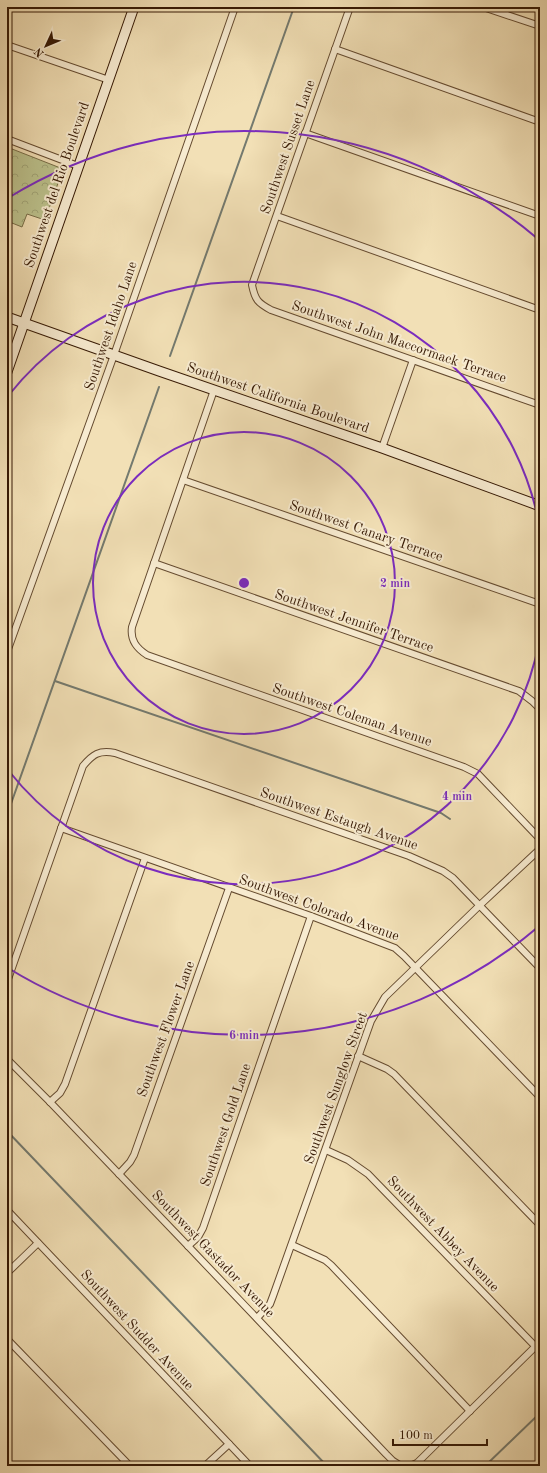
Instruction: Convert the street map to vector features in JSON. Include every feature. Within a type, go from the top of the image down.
[{"type":"street","name":"Southwest del Rio Boulevard","points":[[7,372],[134,7]]},
{"type":"street","name":"Southwest Idaho Lane","points":[[7,652],[114,355],[235,7]]},
{"type":"street","name":"Southwest Susset Lane","points":[[254,296],[252,285],[350,7]]},
{"type":"street","points":[[483,7],[540,26]]},
{"type":"street","points":[[7,45],[109,80]]},
{"type":"street","points":[[335,49],[540,122]]},
{"type":"street","points":[[305,133],[540,216]]},
{"type":"street","points":[[7,139],[78,166]]},
{"type":"street","points":[[277,216],[540,310]]},
{"type":"street","name":"Southwest John Maccormack Terrace","points":[[254,296],[260,304],[271,310],[540,404]]},
{"type":"street","name":"Southwest California Boulevard","points":[[7,317],[382,448],[540,506]]},
{"type":"street","points":[[382,448],[413,360]]},
{"type":"street","points":[[154,563],[214,390]]},
{"type":"street","name":"Southwest Canary Terrace","points":[[184,480],[540,604]]},
{"type":"street","name":"Southwest Coleman Avenue","points":[[154,563],[132,627],[131,637],[136,646],[147,655],[464,767],[478,774],[540,839]]},
{"type":"street","name":"Southwest Jennifer Terrace","points":[[154,563],[519,691],[532,701],[540,710]]},
{"type":"street","name":"Southwest Estaugh Avenue","points":[[61,828],[83,766],[90,757],[96,753],[106,751],[115,753],[416,858],[444,871],[454,878],[480,904],[540,968]]},
{"type":"street","points":[[7,982],[61,828]]},
{"type":"street","name":"Southwest Colorado Avenue","points":[[61,828],[312,916],[395,948],[416,967],[540,1097]]},
{"type":"street","name":"Southwest Sunglow Street","points":[[257,1318],[270,1304],[371,1021],[385,997],[480,904],[540,849]]},
{"type":"street","points":[[50,1102],[60,1093],[65,1084],[145,858]]},
{"type":"street","name":"Southwest Flower Lane","points":[[119,1174],[134,1155],[229,888]]},
{"type":"street","name":"Southwest Gold Lane","points":[[188,1246],[198,1236],[203,1228],[312,916]]},
{"type":"street","points":[[358,1056],[387,1069],[394,1074],[540,1225]]},
{"type":"street","name":"Southwest Gastador Avenue","points":[[7,1059],[50,1102],[386,1454],[401,1466]]},
{"type":"street","name":"Southwest Abbey Avenue","points":[[326,1150],[348,1160],[368,1174],[538,1344]]},
{"type":"street","name":"Southwest Sudder Avenue","points":[[7,1210],[250,1466]]},
{"type":"street","points":[[7,1273],[38,1243]]},
{"type":"street","points":[[292,1245],[325,1260],[331,1265],[470,1411]]},
{"type":"street","points":[[7,1339],[130,1466]]},
{"type":"street","points":[[410,1466],[470,1411],[538,1344]]},
{"type":"street","points":[[205,1466],[229,1444]]},
{"type":"green space","points":[[7,147],[63,169],[45,220],[27,214],[22,227],[7,221]]},
{"type":"waterway","points":[[170,356],[294,7]]},
{"type":"waterway","points":[[7,815],[159,387]]},
{"type":"waterway","points":[[55,681],[441,813],[450,819]]},
{"type":"waterway","points":[[7,1131],[327,1466]]},
{"type":"waterway","points":[[485,1466],[540,1413]]}]
